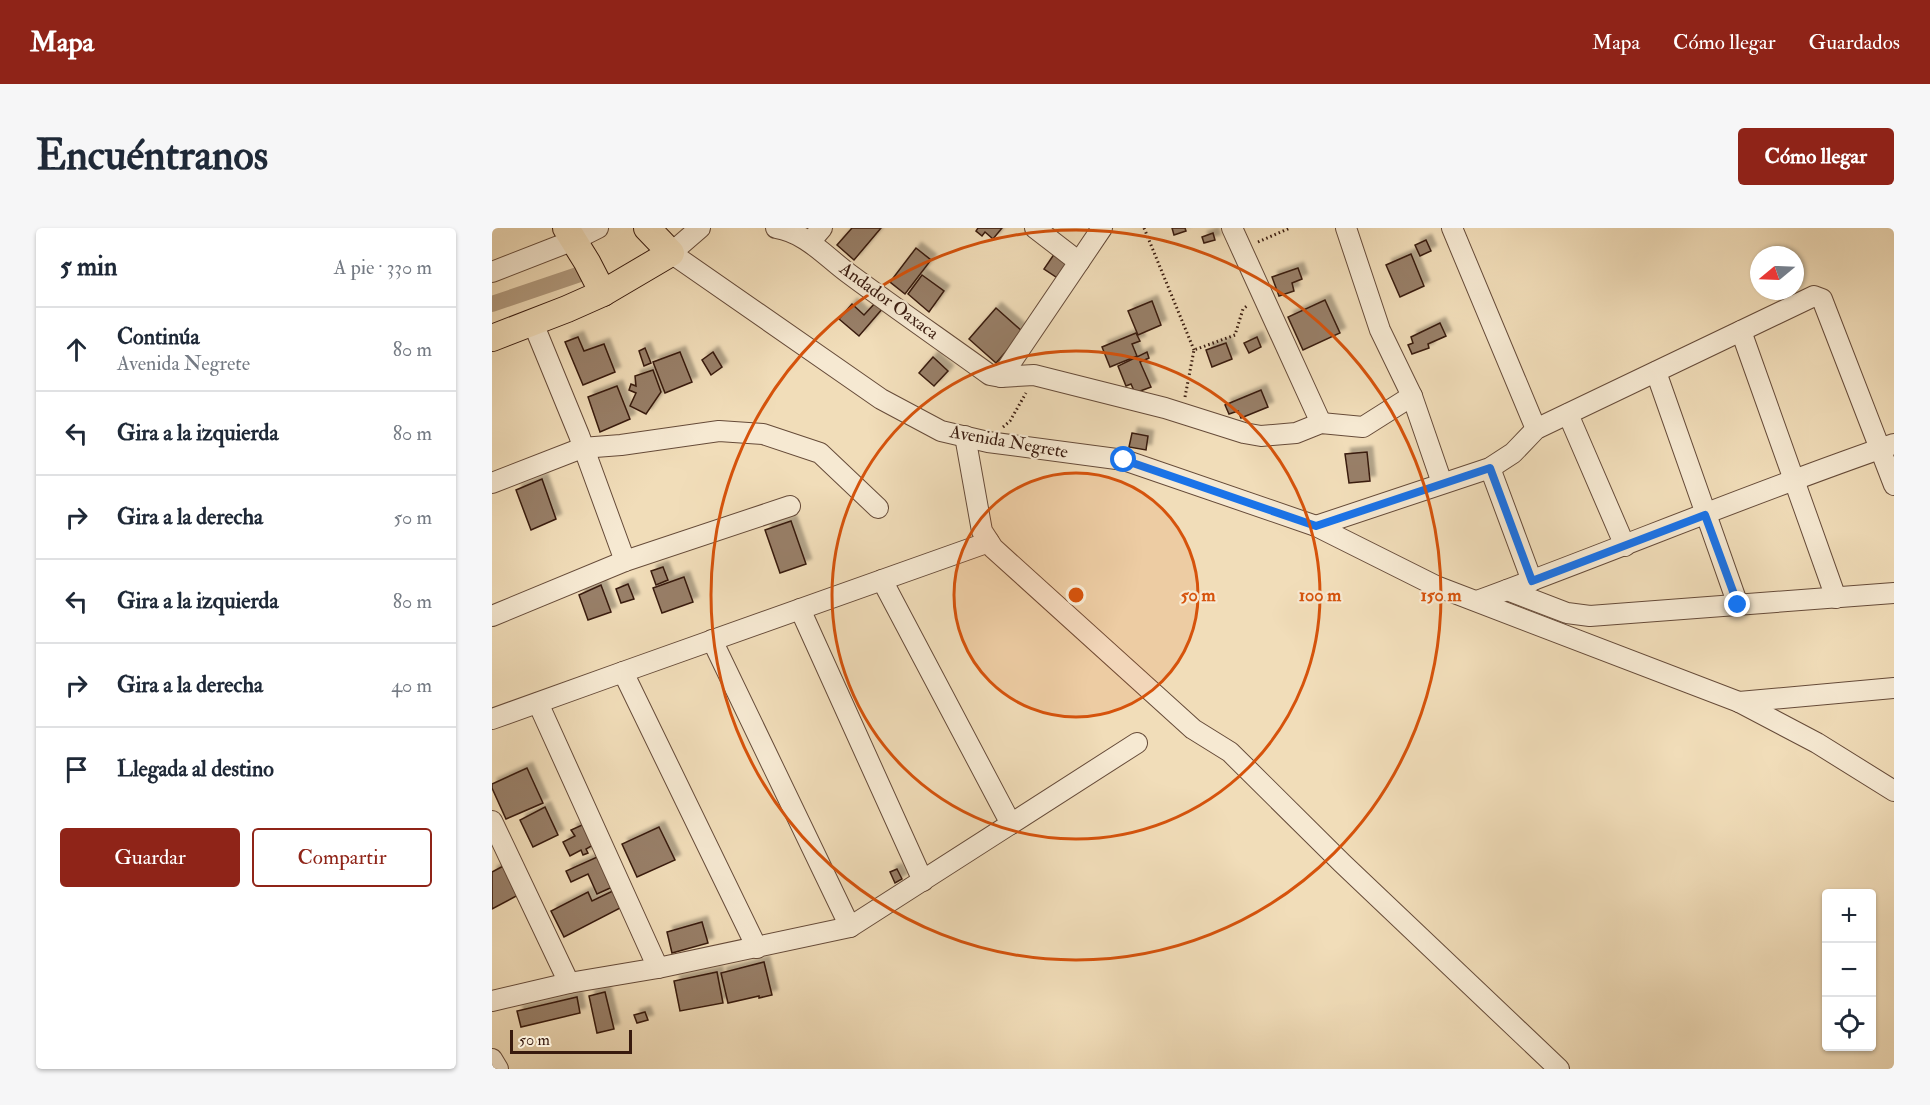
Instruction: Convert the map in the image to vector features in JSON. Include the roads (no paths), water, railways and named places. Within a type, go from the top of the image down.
[{"type":"main road","points":[[492,338],[603,293],[671,253],[647,228]]},
{"type":"main road","points":[[570,234],[603,293]]},
{"type":"street","points":[[492,272],[570,234],[598,228]]},
{"type":"street","points":[[671,253],[700,228]]},
{"type":"street","name":"Andador Oaxaca","points":[[776,228],[816,235],[846,271],[990,375],[1001,377]]},
{"type":"street","points":[[1035,228],[1079,262]]},
{"type":"street","points":[[1001,377],[1102,228]]},
{"type":"street","points":[[1232,228],[1321,423]]},
{"type":"street","points":[[1346,228],[1380,330],[1412,396],[1442,483]]},
{"type":"street","points":[[1452,228],[1536,429]]},
{"type":"street","name":"Avenida Negrete","points":[[671,253],[881,399],[941,431],[988,442],[1124,460],[1316,526],[1437,586],[1739,702],[1818,743],[1894,791]]},
{"type":"street","points":[[1316,526],[1490,468],[1514,453],[1536,429],[1814,296],[1822,299],[1886,446],[1894,485]]},
{"type":"street","points":[[533,323],[579,435],[625,561]]},
{"type":"street","points":[[1741,331],[1836,598]]},
{"type":"street","points":[[1656,372],[1738,605]]},
{"type":"street","points":[[1001,377],[1034,375],[1183,413],[1244,434],[1261,436],[1296,433],[1321,423],[1363,427],[1412,396]]},
{"type":"street","points":[[1568,414],[1625,546]]},
{"type":"street","points":[[492,483],[582,448],[621,445],[719,431],[763,434],[820,453],[878,508]]},
{"type":"street","points":[[965,436],[982,531],[1002,556],[1193,729],[1230,752],[1342,863],[1559,1069]]},
{"type":"street","points":[[1477,602],[1793,479],[1886,446]]},
{"type":"street","points":[[1490,468],[1532,581]]},
{"type":"street","points":[[492,616],[625,561],[790,506]]},
{"type":"street","points":[[492,719],[989,542]]},
{"type":"street","points":[[882,580],[1011,824]]},
{"type":"street","points":[[1507,590],[1567,613],[1590,616],[1894,593]]},
{"type":"street","points":[[800,609],[923,881]]},
{"type":"street","points":[[712,640],[849,927]]},
{"type":"street","points":[[623,672],[757,948]]},
{"type":"street","points":[[1739,702],[1894,688]]},
{"type":"street","points":[[538,703],[658,968]]},
{"type":"street","points":[[492,1001],[569,983],[658,968],[849,927],[1137,742]]},
{"type":"street","points":[[492,821],[569,983]]},
{"type":"street","points":[[492,1059],[498,1069]]},
{"type":"waterway","points":[[492,304],[592,270]]}]
